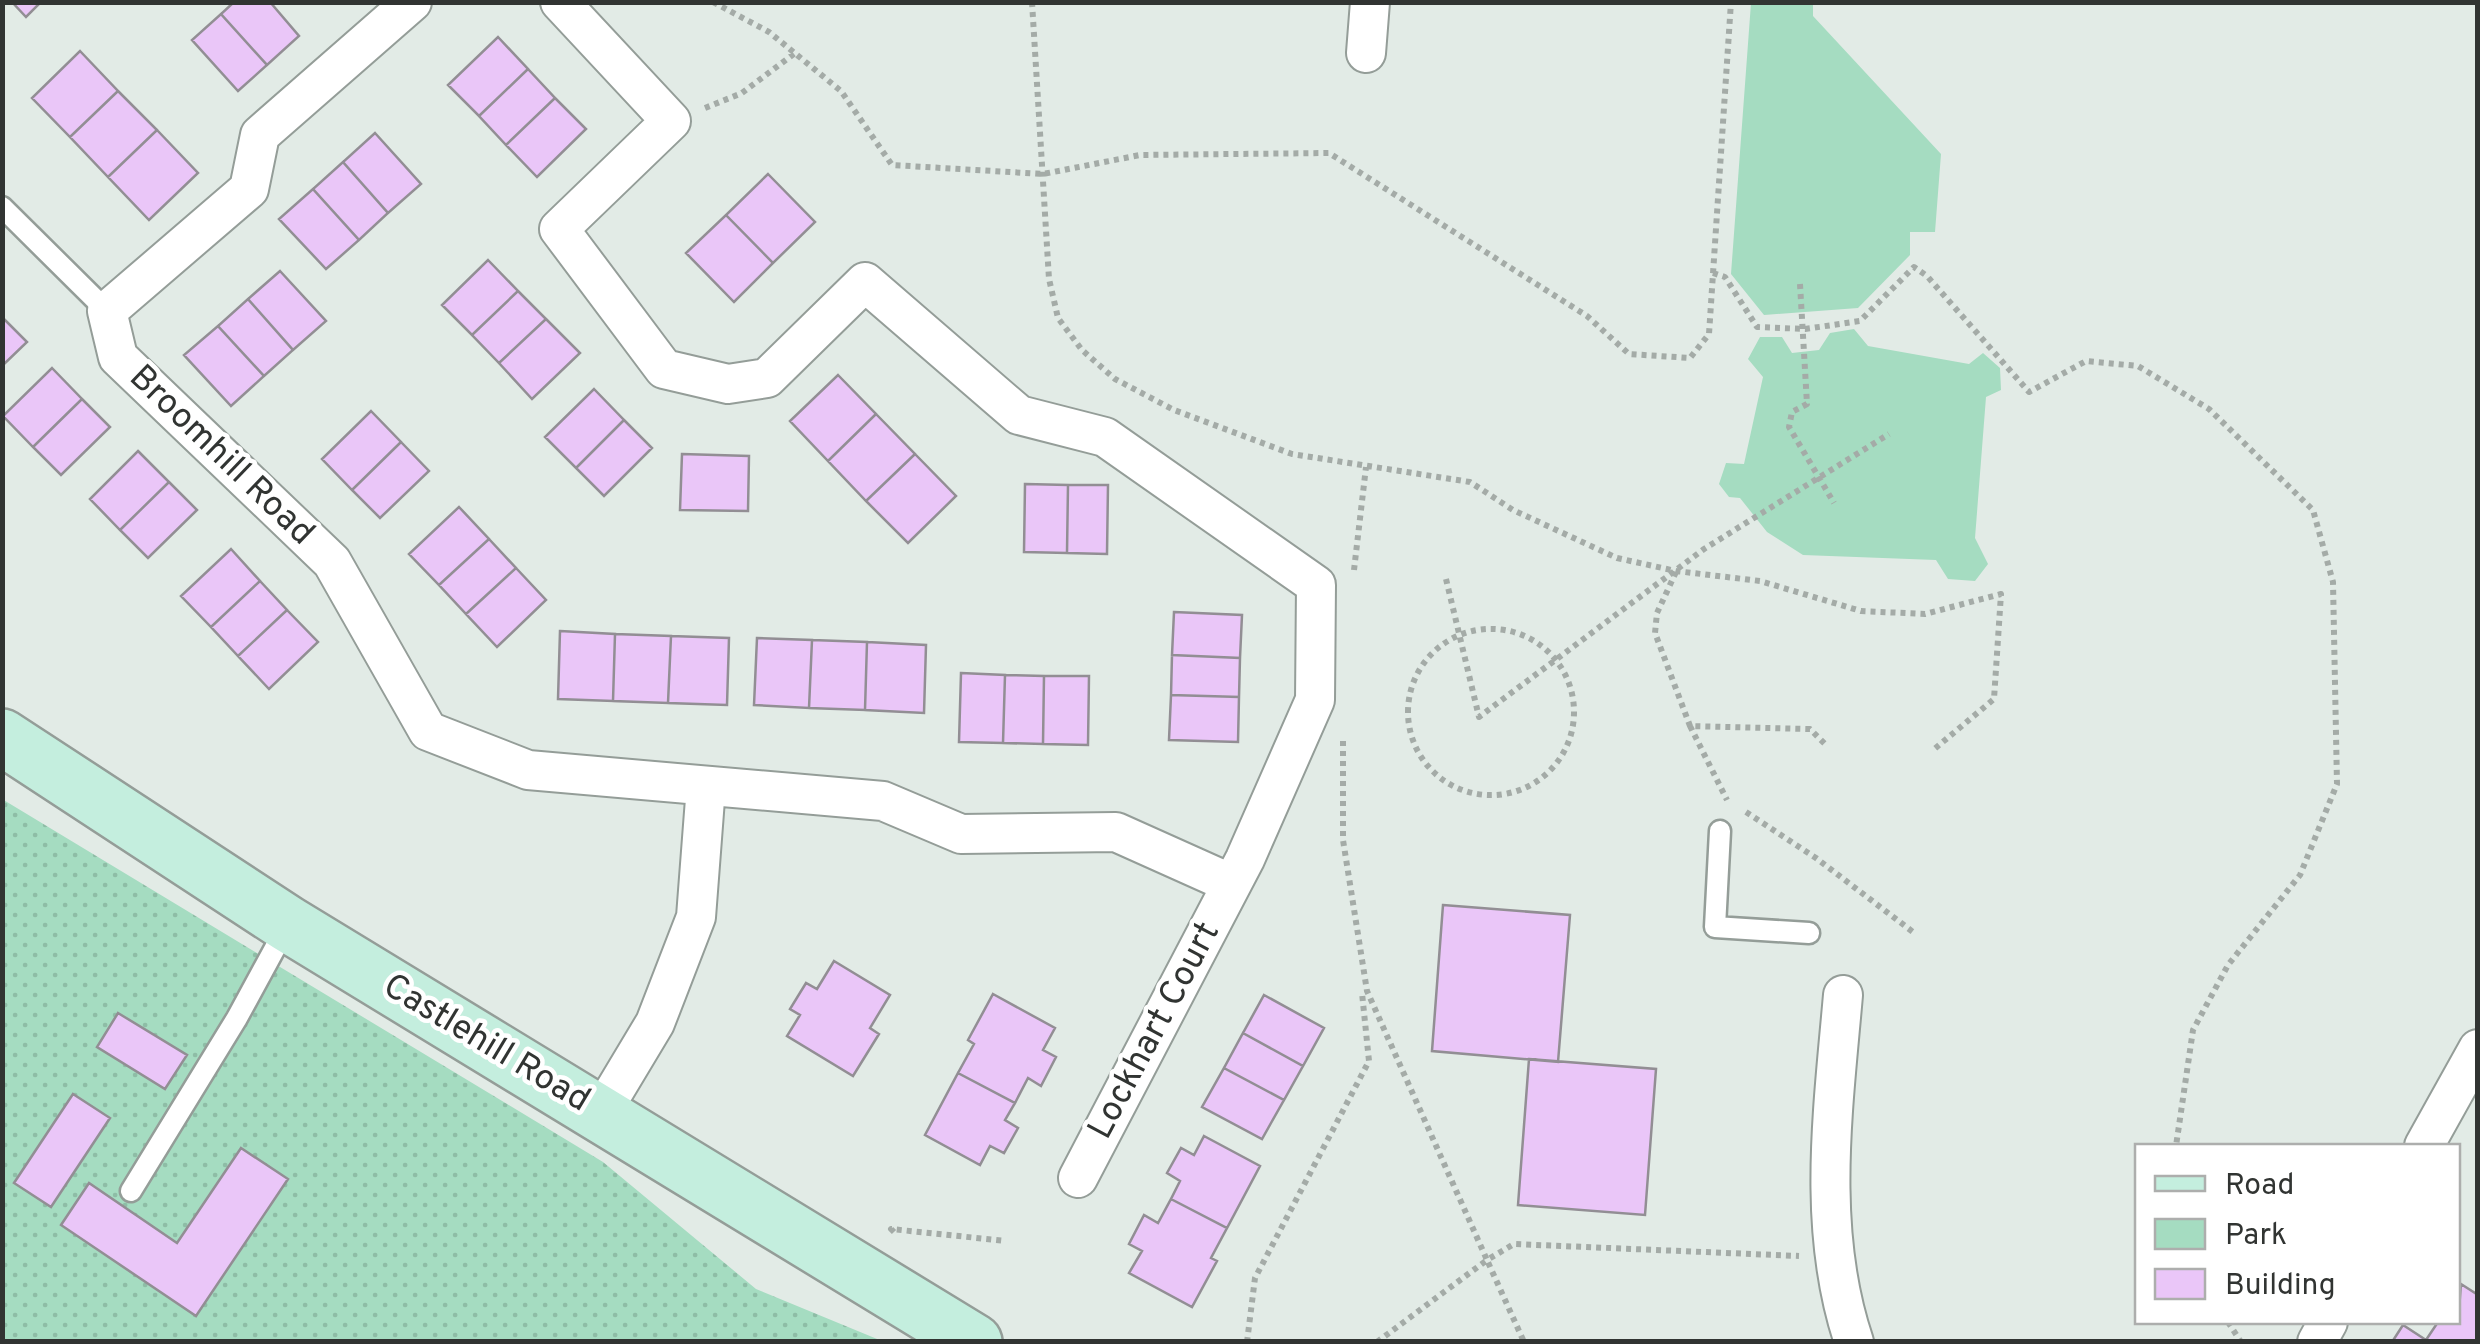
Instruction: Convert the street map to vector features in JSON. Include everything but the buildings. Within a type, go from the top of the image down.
[{"type":"main road","name":"Castlehill Road","points":[[2,738],[288,924],[974,1342]]},
{"type":"street","points":[[107,310],[249,189],[260,135],[412,2]]},
{"type":"street","points":[[560,2],[672,121],[559,230],[664,369],[728,384],[767,378],[866,282],[1020,415],[1105,436],[1316,585],[1315,700],[1232,884]]},
{"type":"street","points":[[1366,53],[1370,2]]},
{"type":"street","name":"Broomhill Road","points":[[107,310],[118,357],[332,562],[428,731],[528,770],[884,801],[960,834],[1116,832],[1232,884]]},
{"type":"street","points":[[601,1113],[655,1023],[696,917],[706,786]]},
{"type":"street","name":"Lockhart Court","points":[[1078,1178],[1232,884]]},
{"type":"street","points":[[1843,995],[1829,1159],[1837,1292],[1854,1342]]},
{"type":"street","points":[[2425,1144],[2478,1048]]},
{"type":"lane","points":[[2,207],[107,310]]},
{"type":"lane","points":[[1720,832],[1715,927],[1810,933]]},
{"type":"lane","points":[[131,1192],[237,1018],[288,924]]},
{"type":"path","points":[[712,2],[769,32],[840,91],[892,165],[1043,174],[1140,155],[1330,152],[1587,316],[1629,354],[1658,359],[1690,358],[1709,334],[1731,2]]},
{"type":"path","points":[[1032,2],[1049,280],[1058,318],[1082,350],[1116,379],[1174,410],[1292,454],[1470,482],[1513,510],[1618,558],[1676,571],[1760,582],[1861,611],[1925,614],[2000,594],[1994,699],[1932,751]]},
{"type":"path","points":[[672,121],[742,93],[795,53]]},
{"type":"path","points":[[1713,273],[1725,277],[1757,327],[1805,329],[1860,322],[1914,267],[1928,276],[2029,392],[2086,361],[2138,366],[2208,409],[2313,510],[2333,582],[2337,784],[2300,875],[2228,965],[2193,1030],[2176,1144]]},
{"type":"path","points":[[1800,284],[1806,404],[1792,412],[1788,427],[1834,502]]},
{"type":"path","points":[[1446,578],[1479,717],[1676,571],[1817,476],[1889,434]]},
{"type":"path","points":[[1353,578],[1366,467]]},
{"type":"path","points":[[1676,571],[1657,613],[1655,633],[1690,726],[1723,797],[1816,858],[1913,932]]},
{"type":"path","points":[[1482,628],[1528,637],[1556,660],[1573,695],[1574,720],[1568,744],[1554,766],[1515,792],[1470,793],[1431,770],[1417,752],[1408,708],[1412,685],[1422,664],[1459,634],[1482,628]]},
{"type":"path","points":[[1690,726],[1810,728],[1825,744]]},
{"type":"path","points":[[1343,728],[1343,840],[1367,991],[1524,1342]]},
{"type":"path","points":[[1247,1342],[1255,1278],[1369,1061],[1362,993]]},
{"type":"path","points":[[905,1242],[891,1229],[1006,1241]]},
{"type":"path","points":[[1377,1342],[1514,1244],[1835,1258]]},
{"type":"green space","points":[[1751,3],[1813,3],[1813,16],[1941,154],[1935,232],[1910,232],[1910,255],[1858,308],[1764,315],[1731,274]]},
{"type":"green space","points":[[1854,329],[1868,346],[1969,364],[1983,353],[2000,368],[2001,390],[1986,397],[1975,538],[1988,564],[1975,581],[1948,579],[1936,560],[1803,555],[1767,532],[1740,498],[1729,497],[1719,484],[1726,463],[1744,464],[1763,377],[1748,359],[1760,337],[1782,337],[1792,353],[1819,350],[1830,333]]},
{"type":"green space","points":[[2,799],[603,1162],[756,1289],[882,1341],[3,1341]]}]
